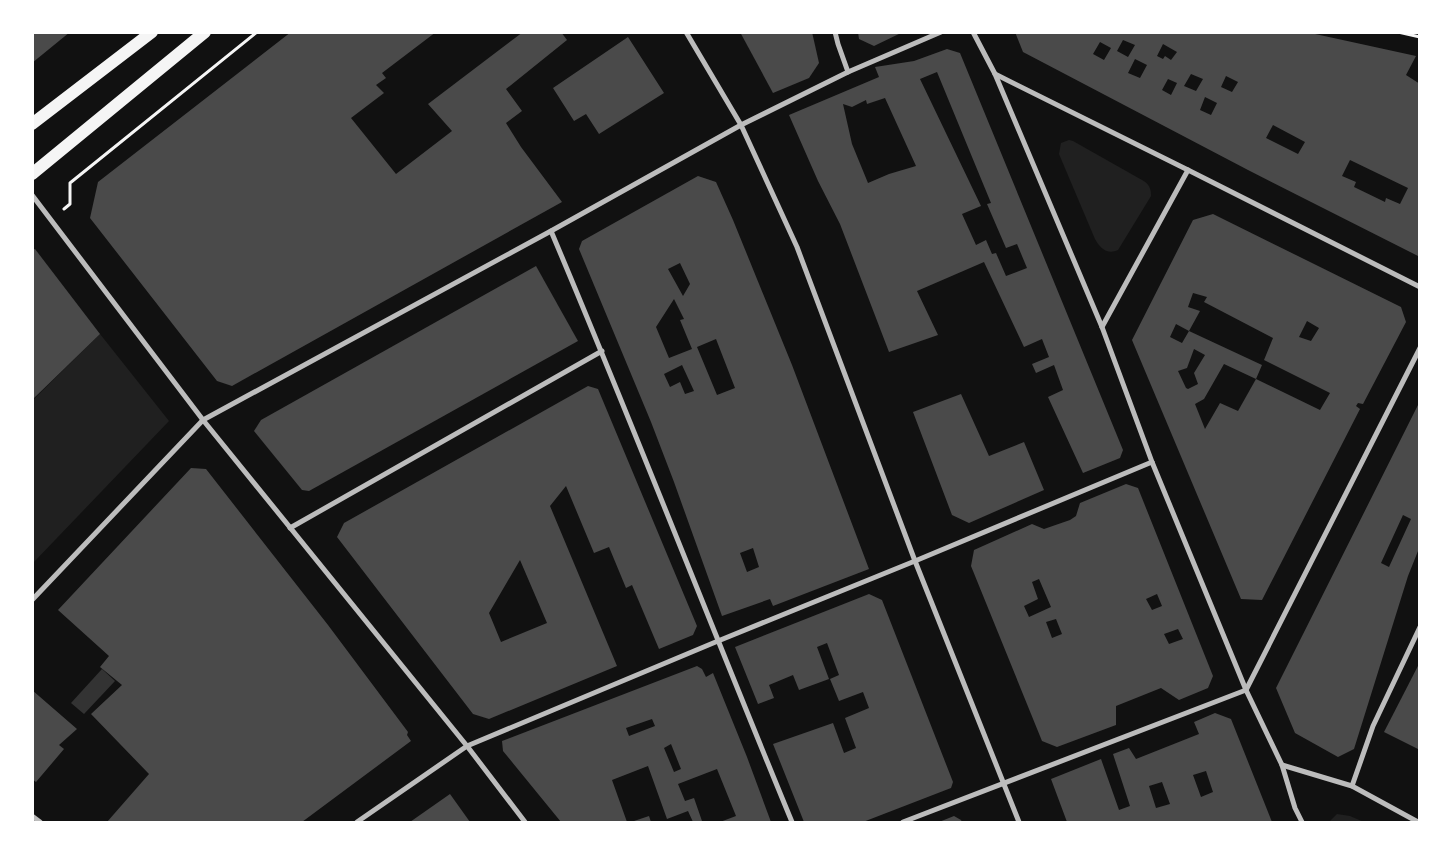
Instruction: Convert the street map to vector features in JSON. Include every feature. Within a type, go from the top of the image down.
[{"type":"main road","points":[[32,174],[205,32]]},
{"type":"main road","points":[[32,124],[145,35]]},
{"type":"street","points":[[686,32],[741,125],[797,248],[915,561],[1018,822]]},
{"type":"street","points":[[835,32],[848,72]]},
{"type":"street","points":[[32,600],[203,420],[551,231],[741,125],[848,72],[942,32]]},
{"type":"street","points":[[974,32],[995,74],[1102,327],[1152,462],[1246,690],[1282,765],[1295,808],[1302,822]]},
{"type":"street","points":[[995,74],[1420,287]]},
{"type":"street","points":[[1102,327],[1188,170]]},
{"type":"street","points":[[32,195],[203,420],[467,746],[525,822]]},
{"type":"street","points":[[551,231],[602,351],[792,822]]},
{"type":"street","points":[[903,822],[1246,690],[1420,348]]},
{"type":"street","points":[[290,528],[602,351]]},
{"type":"street","points":[[357,822],[467,746],[1152,462]]},
{"type":"street","points":[[1352,786],[1373,726],[1420,627]]},
{"type":"street","points":[[1282,765],[1352,786],[1418,822]]},
{"type":"street","points":[[32,816],[40,822]]},
{"type":"path","points":[[70,204],[70,183],[257,32]]},
{"type":"path","points":[[1398,32],[1420,37]]},
{"type":"shaded area","points":[[1069,140],[1142,180],[1149,186],[1151,196],[1118,250],[1110,252],[1104,250],[1095,239],[1059,154],[1061,143]]},
{"type":"shaded area","points":[[100,334],[169,421],[33,563],[33,400]]},
{"type":"shaded area","points":[[102,669],[115,681],[84,714],[71,703]]},
{"type":"shaded area","points":[[1337,814],[1350,816],[1364,822],[1329,822]]},
{"type":"building","points":[[32,32],[70,32],[32,63]]},
{"type":"building","points":[[291,32],[436,32],[382,73],[386,78],[376,85],[384,93],[351,118],[396,174],[452,131],[428,104],[523,32],[561,32],[567,40],[506,89],[522,111],[506,123],[521,147],[562,202],[232,386],[217,381],[90,218],[98,182]]},
{"type":"building","points":[[740,32],[812,32],[819,63],[809,78],[773,93]]},
{"type":"building","points":[[858,32],[903,32],[874,46],[859,39]]},
{"type":"building","points":[[1015,32],[1306,32],[1416,56],[1406,75],[1420,84],[1420,257],[1248,170],[1023,52]],"holes":[[[1123,40],[1135,45],[1128,57],[1117,51]],[[1100,42],[1111,48],[1104,60],[1093,54]],[[1163,44],[1177,52],[1171,60],[1165,56],[1163,59],[1157,56]],[[1135,59],[1147,65],[1140,78],[1128,73]],[[1191,74],[1203,79],[1196,91],[1184,86]],[[1226,76],[1238,82],[1232,92],[1221,87]],[[1168,79],[1177,83],[1171,95],[1162,90]],[[1205,97],[1217,103],[1211,115],[1200,110]],[[1273,125],[1305,142],[1298,154],[1266,138]],[[1350,160],[1408,188],[1400,204],[1386,198],[1385,202],[1354,187],[1356,182],[1342,176]]]},
{"type":"building","points":[[628,37],[664,93],[599,134],[586,114],[574,121],[553,88]]},
{"type":"building","points":[[947,49],[960,53],[1123,450],[1120,458],[1083,473],[1048,397],[1063,390],[1054,365],[1036,373],[1032,364],[1049,357],[1042,339],[1024,347],[984,262],[917,291],[938,335],[889,352],[840,224],[818,181],[789,115],[879,77],[875,67],[914,61]],"holes":[[[937,72],[991,203],[987,204],[1006,248],[1017,244],[1027,268],[1006,276],[996,253],[992,254],[986,240],[976,245],[962,214],[981,206],[920,79]],[[885,98],[916,166],[868,183],[852,144],[843,104],[852,107],[866,100],[867,104]]]},
{"type":"building","points":[[698,176],[716,182],[792,365],[869,569],[773,606],[770,599],[722,616],[651,422],[579,249],[582,241]],"holes":[[[680,263],[690,284],[683,296],[668,269]],[[674,299],[684,319],[680,320],[692,349],[669,358],[656,327]],[[716,339],[735,388],[717,395],[697,347]],[[682,365],[694,391],[685,394],[680,382],[670,387],[664,374]],[[753,548],[759,567],[747,572],[740,553]]]},
{"type":"building","points":[[1213,214],[1401,307],[1406,322],[1363,404],[1358,403],[1356,406],[1360,409],[1262,600],[1241,599],[1132,340],[1193,220]],"holes":[[[1193,293],[1207,297],[1204,302],[1273,338],[1264,360],[1330,393],[1320,410],[1256,379],[1262,365],[1189,331],[1200,311],[1188,307]],[[1307,321],[1319,328],[1311,341],[1299,337]],[[1176,324],[1189,331],[1182,343],[1170,337]],[[1194,349],[1205,355],[1194,373],[1198,384],[1188,389],[1186,388],[1178,371],[1187,368]],[[1224,364],[1256,379],[1238,411],[1220,403],[1205,429],[1195,404],[1204,399]]]},
{"type":"building","points":[[35,249],[100,334],[32,400],[32,250]]},
{"type":"building","points":[[536,266],[578,341],[309,491],[302,490],[254,431],[261,420]]},
{"type":"building","points":[[588,386],[598,389],[697,626],[693,635],[659,649],[632,585],[626,588],[609,547],[594,553],[566,486],[550,506],[617,666],[489,719],[473,714],[337,537],[344,523]],"holes":[[[520,560],[547,623],[501,642],[489,613]]]},
{"type":"building","points":[[961,394],[989,456],[1024,442],[1044,490],[969,523],[952,515],[913,412]]},
{"type":"building","points":[[1420,401],[1420,546],[1408,576],[1354,749],[1338,757],[1295,733],[1276,688]],"holes":[[[1403,515],[1411,519],[1389,567],[1381,563]]]},
{"type":"building","points":[[191,468],[206,469],[328,625],[408,732],[407,735],[411,741],[302,822],[107,822],[149,774],[91,714],[122,685],[100,667],[109,656],[58,610]]},
{"type":"building","points":[[1126,484],[1138,488],[1213,676],[1208,688],[1179,700],[1161,688],[1116,706],[1116,725],[1057,747],[1042,741],[971,566],[974,550],[1032,524],[1044,529],[1070,520],[1076,516],[1080,503]],"holes":[[[1039,579],[1051,607],[1029,617],[1024,606],[1038,599],[1032,582]],[[1157,594],[1162,606],[1152,610],[1146,599]],[[1056,619],[1062,634],[1052,638],[1046,622]],[[1178,629],[1183,639],[1169,644],[1164,634]]]},
{"type":"building","points":[[869,594],[882,600],[953,782],[951,788],[863,822],[804,822],[773,744],[833,723],[844,753],[856,748],[845,718],[869,708],[863,692],[839,701],[830,679],[839,675],[827,643],[817,647],[829,679],[799,690],[793,675],[769,685],[774,698],[758,704],[735,647]]},
{"type":"building","points":[[1420,662],[1420,750],[1384,732]]},
{"type":"building","points":[[697,666],[702,669],[706,677],[713,673],[771,822],[720,822],[736,816],[717,769],[678,784],[685,801],[694,798],[702,821],[693,822],[688,811],[667,819],[648,766],[612,780],[627,822],[561,822],[503,751],[502,741]],"holes":[[[652,719],[655,726],[629,736],[626,728]],[[671,744],[681,769],[674,772],[664,748]]]},
{"type":"building","points":[[32,690],[77,729],[59,745],[64,749],[36,782],[32,779]]},
{"type":"building","points":[[1215,713],[1231,719],[1272,822],[1067,822],[1051,779],[1101,759],[1119,810],[1130,806],[1113,754],[1129,748],[1136,759],[1199,734],[1194,722]],"holes":[[[1206,771],[1213,792],[1201,797],[1193,775]],[[1162,782],[1170,804],[1156,808],[1149,786]]]},
{"type":"building","points":[[450,794],[470,822],[410,822]]},
{"type":"building","points":[[649,816],[651,822],[634,822],[634,821]]},
{"type":"building","points":[[954,816],[962,822],[939,822]]}]
